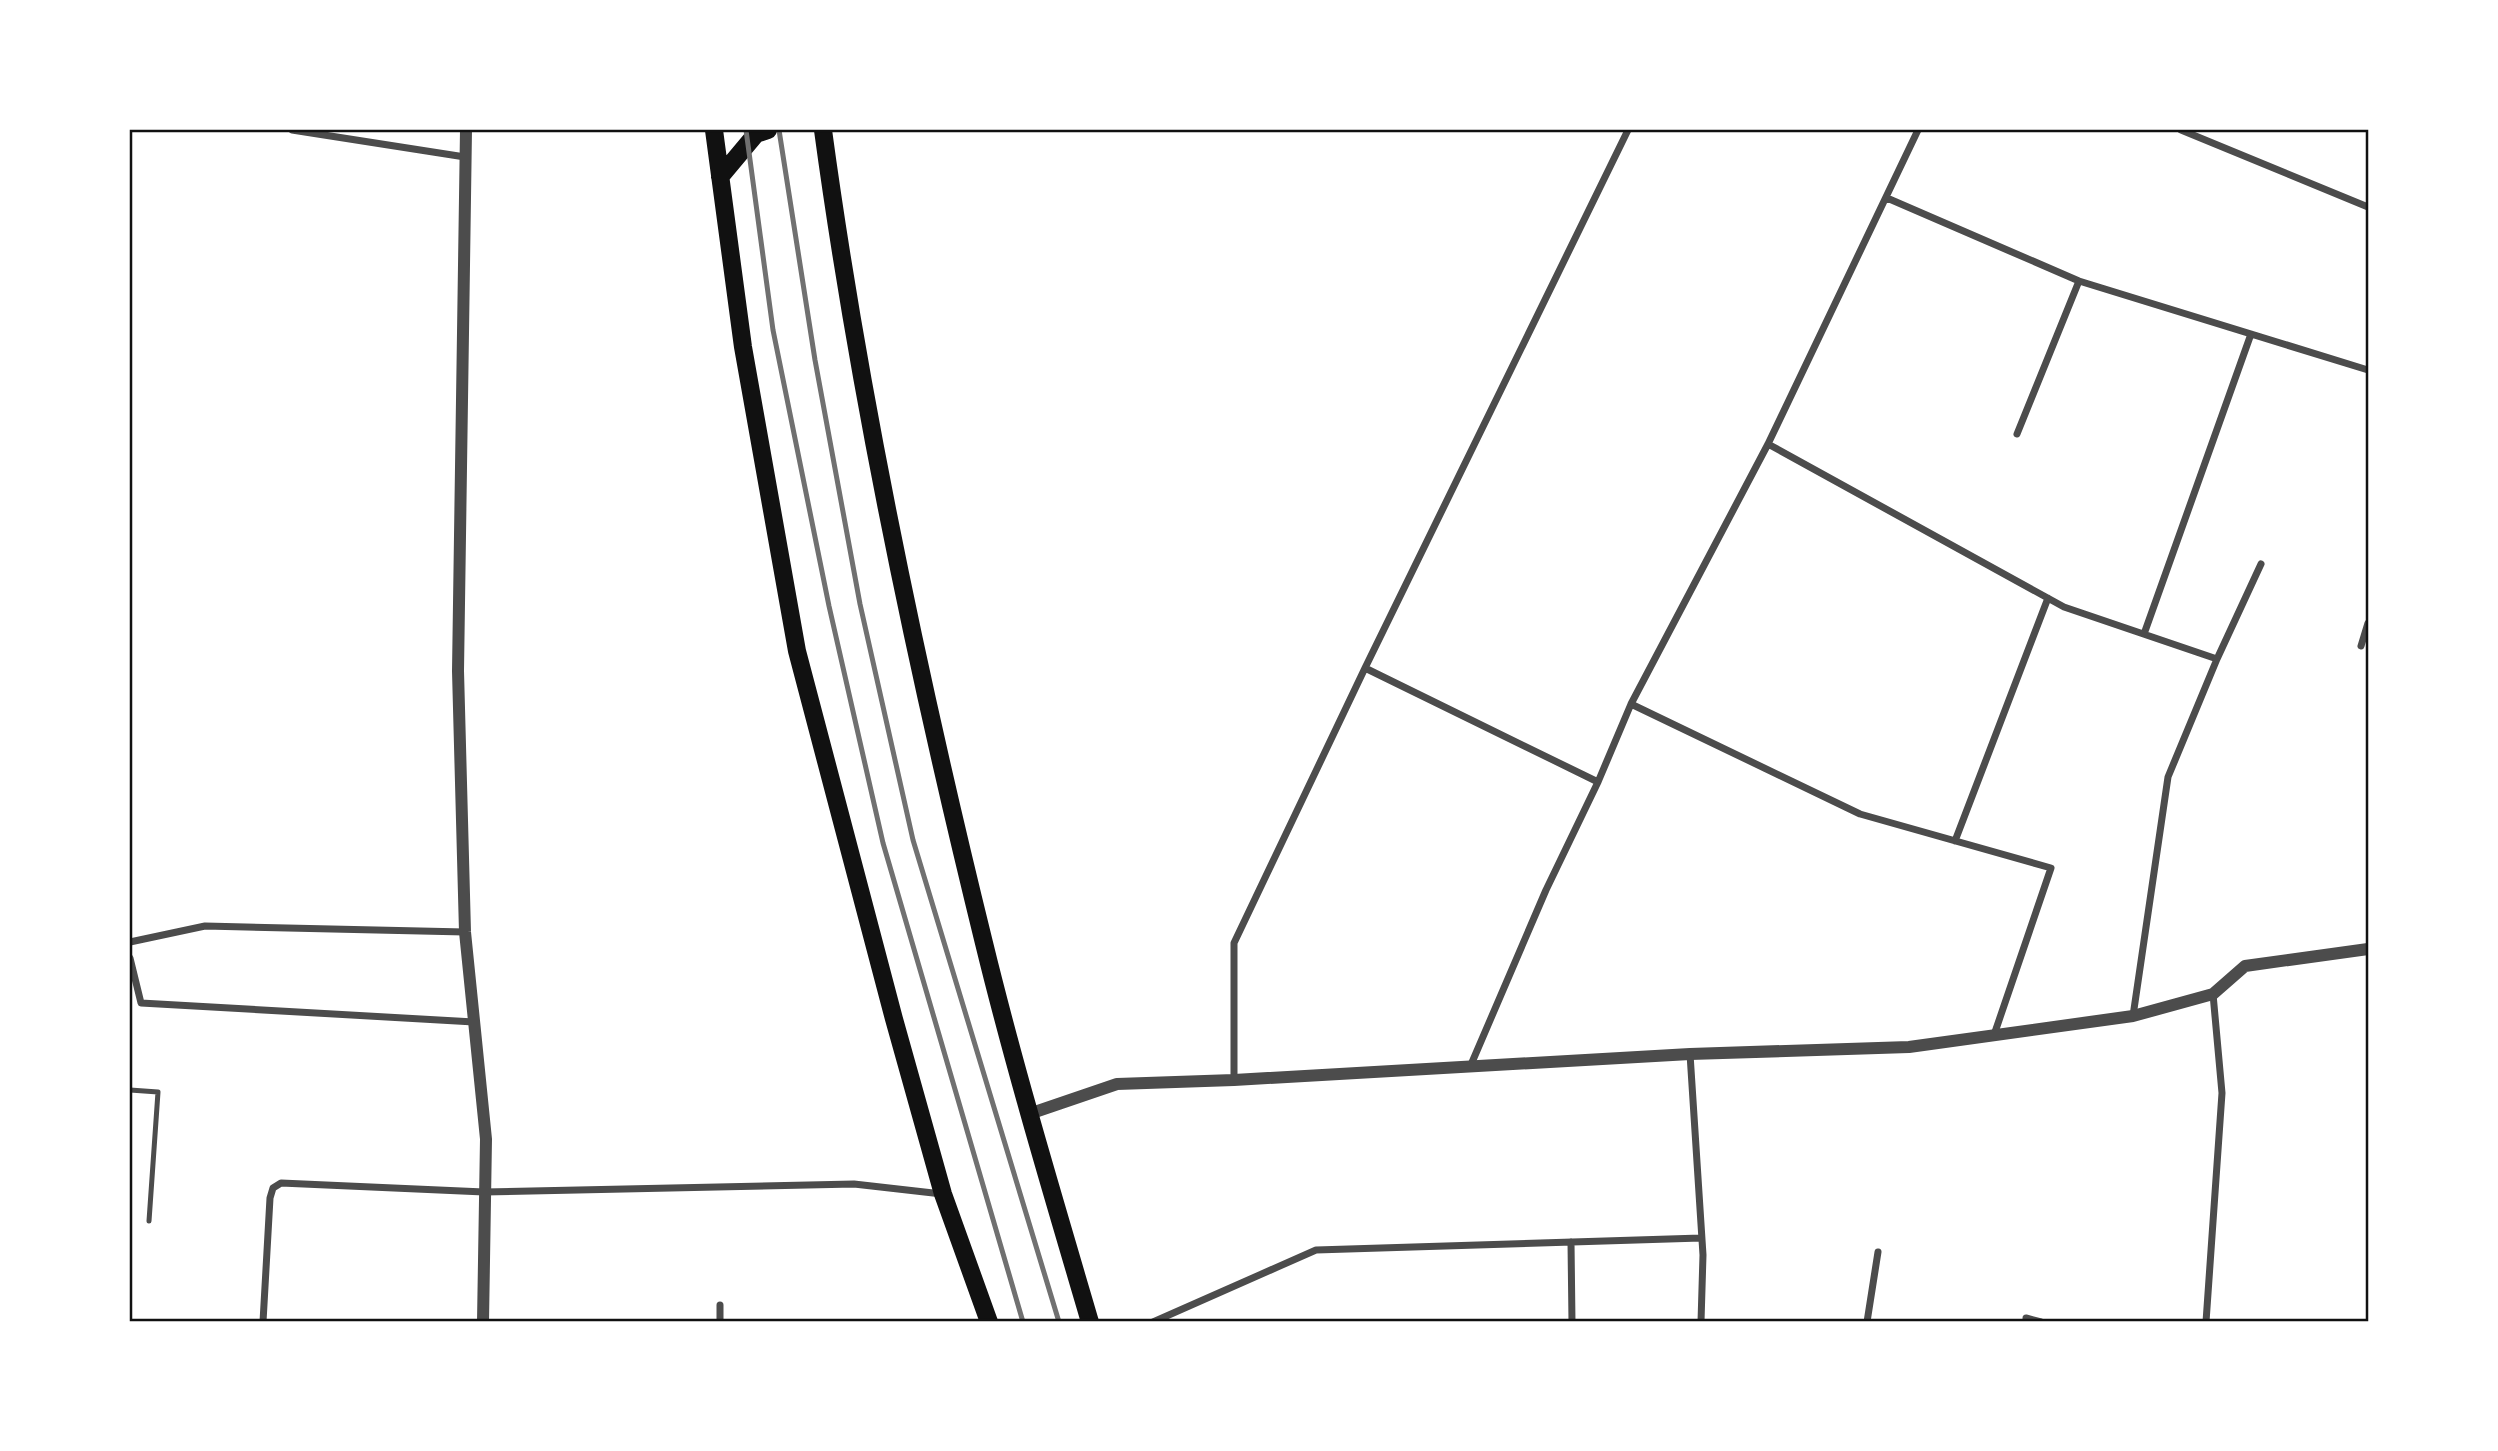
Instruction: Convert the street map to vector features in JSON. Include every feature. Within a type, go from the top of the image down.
[{"type":"main road","points":[[714,130],[745,359],[797,650],[943,1194],[989,1321]]},
{"type":"main road","points":[[720,177],[756,134],[768,130]]},
{"type":"main road","points":[[806,130],[824,134],[862,374],[908,616],[984,943],[1029,1114],[1090,1321]]},
{"type":"street","points":[[292,130],[465,157]]},
{"type":"street","points":[[466,130],[458,671],[465,932],[486,1139],[483,1321]]},
{"type":"street","points":[[1234,1080],[1234,943],[1364,668],[1628,130]]},
{"type":"street","points":[[1470,1067],[1546,890],[1598,782],[1631,704],[1768,444],[1918,130]]},
{"type":"street","points":[[2181,130],[2368,207]]},
{"type":"street","points":[[1887,198],[2079,281],[2368,370]]},
{"type":"street","points":[[2017,434],[2079,281]]},
{"type":"street","points":[[2144,634],[2251,334]]},
{"type":"street","points":[[1768,444],[2064,607],[2217,659]]},
{"type":"street","points":[[2133,1016],[2168,778],[2217,659],[2261,564]]},
{"type":"street","points":[[1955,841],[2049,598]]},
{"type":"street","points":[[2361,646],[2368,623]]},
{"type":"street","points":[[1364,668],[1598,782]]},
{"type":"street","points":[[1631,704],[1860,814],[2051,868],[1993,1036]]},
{"type":"street","points":[[130,942],[205,926],[465,932]]},
{"type":"street","points":[[1029,1114],[1117,1084],[1234,1080],[1690,1054],[1909,1047],[2133,1016],[2213,994],[2245,966],[2368,949]]},
{"type":"street","points":[[130,958],[141,1003],[474,1022]]},
{"type":"street","points":[[2206,1321],[2222,1093],[2213,994]]},
{"type":"street","points":[[1690,1054],[1701,1238],[1701,1321]]},
{"type":"street","points":[[263,1321],[270,1198],[273,1188],[281,1183],[484,1192],[854,1185],[943,1194]]},
{"type":"street","points":[[1153,1321],[1316,1250],[1701,1238]]},
{"type":"street","points":[[1571,1242],[1572,1321]]},
{"type":"street","points":[[1867,1321],[1878,1252]]},
{"type":"street","points":[[720,1306],[720,1321]]},
{"type":"street","points":[[2026,1321],[2026,1318],[2041,1321]]},
{"type":"lane","points":[[130,1090],[158,1092],[149,1221]]},
{"type":"railway","points":[[746,130],[773,330],[829,606],[883,843],[1023,1322]]},
{"type":"railway","points":[[779,130],[815,360],[860,604],[913,840],[1059,1322]]}]
